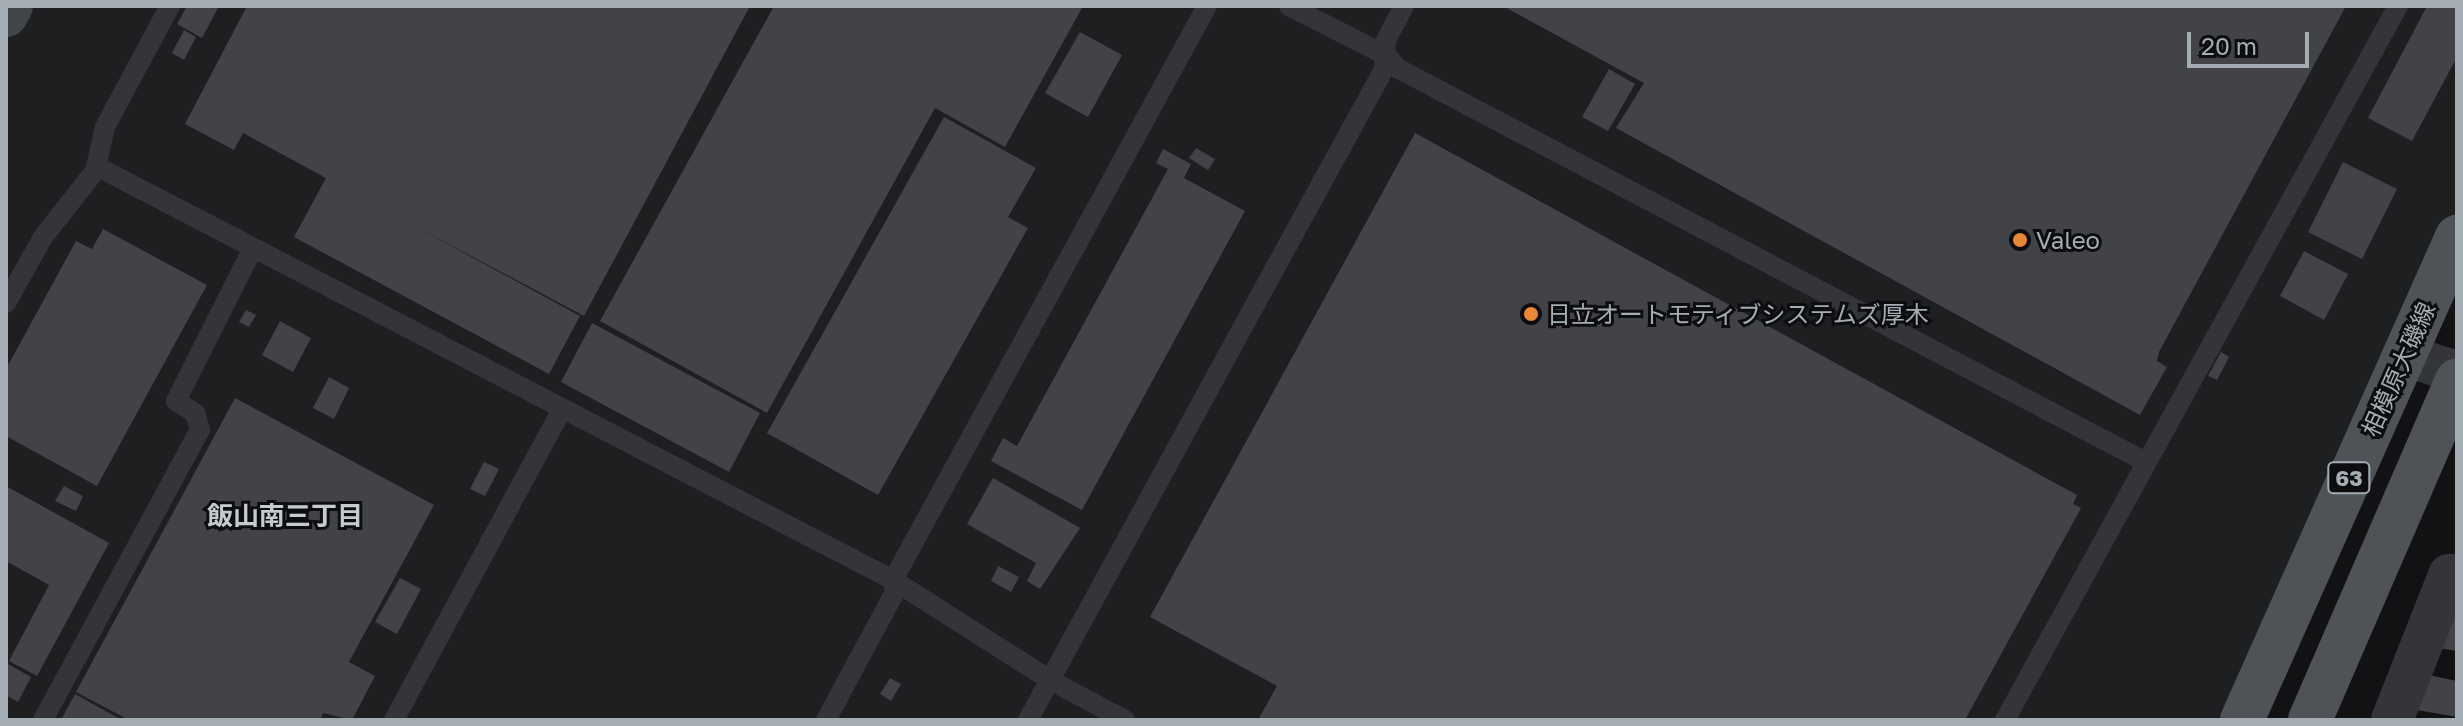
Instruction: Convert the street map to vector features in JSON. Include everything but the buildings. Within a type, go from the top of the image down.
[{"type":"main road","name":"相模原大磯線","points":[[2242,720],[2457,237]]},
{"type":"main road","name":"63","points":[[2310,720],[2457,380]]},
{"type":"street","points":[[6,15],[11,6]]},
{"type":"street","points":[[2404,355],[2457,372]]},
{"type":"street","points":[[2392,720],[2454,569]]},
{"type":"lane","points":[[6,303],[43,237],[96,166],[105,127],[170,6]]},
{"type":"lane","points":[[826,720],[895,592],[893,580],[1207,6]]},
{"type":"lane","points":[[1289,6],[1387,56],[1411,76],[2144,461]]},
{"type":"lane","points":[[1028,720],[1387,56],[1386,40],[1404,6]]},
{"type":"lane","points":[[2005,720],[2144,461],[2398,6]]},
{"type":"lane","points":[[96,166],[893,580],[1050,680],[1125,720]]},
{"type":"lane","points":[[43,720],[200,430],[195,413],[176,401],[253,248]]},
{"type":"lane","points":[[394,720],[562,409]]},
{"type":"shaded area","points":[[6,6],[2457,6],[2457,223],[2250,720],[6,720]]},
{"type":"place","name":"Valeo","points":[[2020,240]]},
{"type":"place","name":"日立オートモティブシステムズ厚木","points":[[1531,314]]},
{"type":"district","name":"飯山南三丁目","points":[[285,516]]}]
